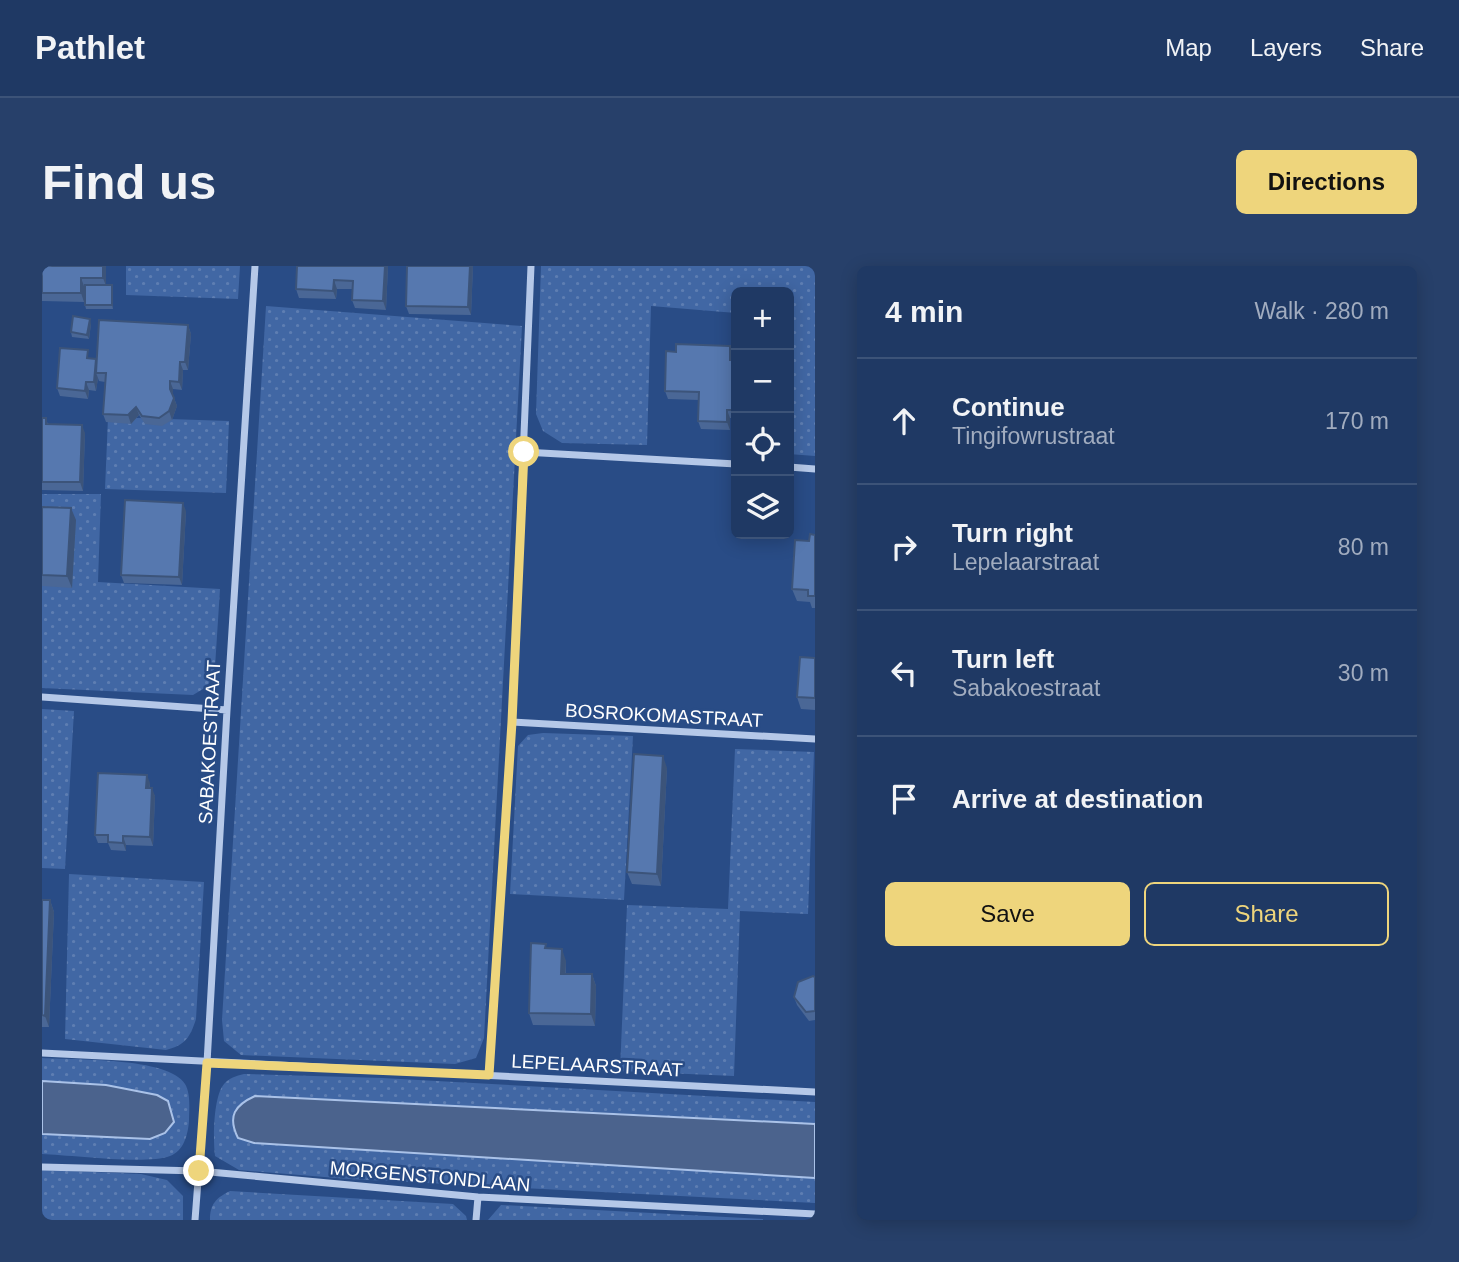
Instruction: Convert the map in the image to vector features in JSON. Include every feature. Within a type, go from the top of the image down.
[{"type":"street","name":"SABAKOESTRAAT","points":[[195,1220],[256,266]]},
{"type":"street","points":[[489,1075],[512,722],[531,266]]},
{"type":"street","points":[[524,452],[731,464]]},
{"type":"street","points":[[794,467],[815,469]]},
{"type":"street","points":[[42,697],[227,710]]},
{"type":"street","name":"BOSROKOMASTRAAT","points":[[512,722],[815,739]]},
{"type":"street","name":"LEPELAARSTRAAT","points":[[42,1053],[815,1092]]},
{"type":"street","name":"MORGENSTONDLAAN","points":[[42,1167],[199,1171],[478,1197],[815,1214]]},
{"type":"street","points":[[477,1220],[478,1197]]},
{"type":"shaded area","points":[[126,266],[240,266],[238,299],[126,295]]},
{"type":"shaded area","points":[[541,266],[815,266],[815,456],[794,454],[794,287],[731,287],[731,313],[651,306],[647,445],[562,443],[543,431],[536,414]]},
{"type":"shaded area","points":[[266,306],[522,326],[484,1038],[476,1058],[455,1064],[241,1055],[224,1041],[222,1020]]},
{"type":"shaded area","points":[[108,417],[229,421],[226,493],[105,489]]},
{"type":"shaded area","points":[[42,494],[101,494],[98,582],[220,589],[215,667],[208,686],[193,695],[42,688]]},
{"type":"shaded area","points":[[42,709],[74,711],[65,869],[42,868]]},
{"type":"shaded area","points":[[543,733],[633,736],[624,900],[510,894],[518,746],[528,735]]},
{"type":"shaded area","points":[[735,749],[814,752],[808,914],[740,911],[734,1076],[620,1071],[627,905],[728,909]]},
{"type":"shaded area","points":[[69,874],[204,882],[196,1019],[189,1036],[178,1046],[166,1050],[65,1039]]},
{"type":"shaded area","points":[[42,1058],[141,1064],[176,1075],[185,1084],[189,1097],[188,1126],[182,1146],[170,1156],[144,1160],[42,1154],[42,1134],[150,1139],[157,1095],[106,1085],[42,1081]]},
{"type":"shaded area","points":[[244,1074],[382,1078],[815,1102],[815,1124],[576,1111],[238,1138],[254,1143],[815,1178],[815,1203],[349,1179],[239,1170],[215,1156],[215,1119],[220,1090],[230,1079]]},
{"type":"shaded area","points":[[42,1081],[106,1085],[157,1095],[168,1101],[174,1122],[165,1133],[150,1139],[42,1134]]},
{"type":"shaded area","points":[[255,1096],[815,1124],[815,1178],[254,1143],[238,1138],[233,1117],[242,1103]]},
{"type":"shaded area","points":[[42,1170],[141,1174],[167,1180],[183,1196],[183,1220],[42,1220]]},
{"type":"shaded area","points":[[230,1191],[453,1204],[467,1220],[210,1220],[215,1202]]},
{"type":"shaded area","points":[[501,1205],[763,1219],[763,1220],[488,1220]]},
{"type":"building","points":[[42,266],[103,266],[103,278],[81,278],[81,293],[42,293]]},
{"type":"building","points":[[297,266],[385,266],[383,301],[352,300],[353,281],[334,280],[333,291],[296,289]]},
{"type":"building","points":[[407,266],[470,266],[468,307],[406,306]]},
{"type":"building","points":[[85,285],[112,285],[112,305],[85,305]]},
{"type":"building","points":[[73,316],[90,319],[87,335],[71,332]]},
{"type":"building","points":[[99,320],[188,325],[185,362],[180,362],[179,382],[170,381],[174,398],[169,411],[159,418],[142,416],[136,407],[128,415],[103,414],[106,373],[96,373]]},
{"type":"building","points":[[676,344],[730,346],[731,410],[727,410],[727,422],[698,421],[699,392],[665,391],[666,351],[676,352]]},
{"type":"building","points":[[60,348],[88,350],[87,358],[96,359],[94,382],[86,382],[85,391],[57,388]]},
{"type":"building","points":[[42,418],[46,418],[46,424],[82,425],[80,482],[42,482]]},
{"type":"building","points":[[125,500],[183,503],[179,577],[121,575]]},
{"type":"building","points":[[42,507],[71,508],[67,576],[42,575]]},
{"type":"building","points":[[810,534],[815,535],[815,596],[808,596],[808,590],[792,589],[795,540],[809,541]]},
{"type":"building","points":[[800,657],[815,658],[815,698],[797,697]]},
{"type":"building","points":[[634,754],[663,756],[657,874],[627,872]]},
{"type":"building","points":[[98,773],[147,775],[146,788],[152,788],[150,837],[123,836],[123,843],[108,842],[108,835],[95,835]]},
{"type":"building","points":[[42,900],[50,900],[45,1016],[42,1015]]},
{"type":"building","points":[[531,943],[546,944],[545,948],[562,949],[561,974],[592,974],[591,1014],[529,1013]]},
{"type":"building","points":[[813,976],[815,1011],[806,1012],[794,997],[798,982]]},
{"type":"route","points":[[199,1171],[207,1063],[489,1075],[512,722],[524,452]]}]
